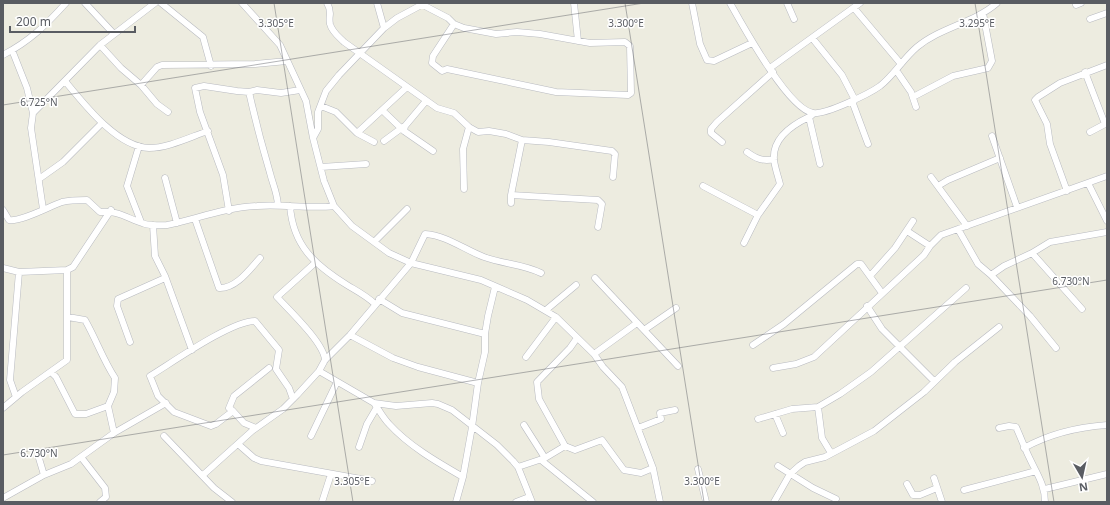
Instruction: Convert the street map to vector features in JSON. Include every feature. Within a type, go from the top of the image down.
[{"type":"street","points":[[3,55],[37,34],[66,3]]},
{"type":"street","points":[[85,3],[114,34]]},
{"type":"street","points":[[33,113],[100,45],[155,3]]},
{"type":"street","points":[[160,3],[202,38],[211,66]]},
{"type":"street","points":[[242,3],[280,45],[306,101],[313,138],[334,206],[352,226],[389,253],[411,264],[481,280],[527,300],[556,317],[594,354],[603,368],[622,387],[653,468],[660,502]]},
{"type":"street","points":[[249,9],[254,3]]},
{"type":"street","points":[[327,3],[331,10],[330,24],[335,33],[358,54],[370,60],[436,108],[454,113],[469,127],[478,132],[489,131],[506,134],[522,140],[570,144],[614,152],[613,177]]},
{"type":"street","points":[[378,3],[384,28]]},
{"type":"street","points":[[574,3],[578,41]]},
{"type":"street","points":[[692,3],[700,44],[708,60],[714,61],[752,43]]},
{"type":"street","points":[[730,3],[752,43],[794,101],[811,115],[820,164]]},
{"type":"street","points":[[787,3],[794,19]]},
{"type":"street","points":[[722,142],[711,133],[711,129],[717,122],[772,70],[860,3]]},
{"type":"street","points":[[744,243],[758,215],[780,184],[774,159],[777,145],[788,129],[811,115],[853,100],[880,86],[919,46],[983,13],[997,3]]},
{"type":"street","points":[[313,138],[318,130],[318,112],[326,91],[358,54],[384,28],[397,18],[424,4],[448,18],[454,24],[496,34],[528,33],[578,41],[628,44],[630,46],[632,93],[628,95],[556,92],[447,69],[442,70],[432,63],[433,56],[454,24]]},
{"type":"street","points":[[854,8],[901,64]]},
{"type":"street","points":[[913,97],[953,76],[991,65],[992,61],[983,13]]},
{"type":"street","points":[[1090,19],[1107,13]]},
{"type":"street","points":[[813,39],[842,76],[853,100],[868,144]]},
{"type":"street","points":[[100,45],[121,68],[142,85],[156,104],[168,112]]},
{"type":"street","points":[[12,50],[28,88],[33,113],[31,128],[43,209]]},
{"type":"street","points":[[142,85],[157,67],[162,65],[211,66],[275,63],[287,60]]},
{"type":"street","points":[[1067,191],[1050,144],[1047,124],[1036,100],[1038,97],[1060,84],[1085,72],[1107,65]]},
{"type":"street","points":[[896,70],[913,97],[916,107]]},
{"type":"street","points":[[1085,72],[1106,124],[1090,132]]},
{"type":"street","points":[[65,81],[101,124],[139,146],[151,148],[178,142],[208,131]]},
{"type":"street","points":[[229,211],[223,175],[200,112],[195,88],[204,86],[249,92],[257,90],[281,93],[300,90]]},
{"type":"street","points":[[357,133],[407,87]]},
{"type":"street","points":[[249,92],[256,125],[264,148],[270,174],[277,191],[278,205]]},
{"type":"street","points":[[384,141],[403,129],[426,100]]},
{"type":"street","points":[[321,106],[336,112],[357,133],[374,142]]},
{"type":"street","points":[[382,110],[403,129],[433,151]]},
{"type":"street","points":[[39,179],[63,162],[101,124]]},
{"type":"street","points":[[464,189],[463,149],[469,127]]},
{"type":"street","points":[[992,136],[1017,207]]},
{"type":"street","points":[[511,203],[511,195],[522,140]]},
{"type":"street","points":[[139,146],[127,186],[141,222]]},
{"type":"street","points":[[747,152],[767,161],[774,159]]},
{"type":"street","points":[[938,186],[951,178],[1000,158]]},
{"type":"street","points":[[321,167],[366,164]]},
{"type":"street","points":[[773,368],[808,361],[924,255],[930,246],[942,235],[1107,176]]},
{"type":"street","points":[[931,177],[967,226]]},
{"type":"street","points":[[165,178],[178,223]]},
{"type":"street","points":[[1088,183],[1107,221]]},
{"type":"street","points":[[702,186],[758,215]]},
{"type":"street","points":[[511,195],[598,200],[602,204],[598,227]]},
{"type":"street","points":[[3,210],[9,220],[17,221],[43,209],[64,202],[88,200],[100,212],[112,210],[141,222],[153,225],[178,223],[194,218],[255,206],[278,205],[320,208],[334,206]]},
{"type":"street","points":[[290,206],[291,220],[296,235],[308,256],[330,274],[367,297],[402,313],[485,334]]},
{"type":"street","points":[[374,242],[407,209]]},
{"type":"street","points":[[3,268],[19,272],[67,270],[73,267],[81,258],[112,210]]},
{"type":"street","points":[[194,218],[219,288],[225,288],[237,281],[260,258]]},
{"type":"street","points":[[870,276],[907,231],[913,221]]},
{"type":"street","points":[[153,225],[155,256],[165,278],[192,350]]},
{"type":"street","points":[[958,229],[974,259],[1030,316],[1056,348]]},
{"type":"street","points":[[907,231],[930,246]]},
{"type":"street","points":[[991,275],[1004,266],[1032,254],[1054,241],[1107,232]]},
{"type":"street","points":[[203,475],[256,428],[293,399],[319,371],[325,360],[350,335],[411,264],[425,234],[449,241],[483,257],[529,267],[541,273]]},
{"type":"street","points":[[1032,254],[1082,309]]},
{"type":"street","points":[[316,262],[277,297],[296,315],[316,340],[325,356],[325,360]]},
{"type":"street","points":[[753,345],[784,324],[852,267],[861,264],[882,293]]},
{"type":"street","points":[[3,408],[67,360],[67,270]]},
{"type":"street","points":[[16,397],[10,380],[19,272]]},
{"type":"street","points":[[130,342],[117,306],[118,299],[165,278]]},
{"type":"street","points":[[595,278],[678,366]]},
{"type":"street","points":[[546,310],[576,285]]},
{"type":"street","points":[[456,502],[463,477],[478,383],[485,352],[485,334],[495,287]]},
{"type":"street","points":[[758,419],[792,409],[818,407],[855,384],[966,288]]},
{"type":"street","points":[[867,306],[882,329],[934,381]]},
{"type":"street","points":[[644,330],[676,308]]},
{"type":"street","points":[[68,317],[85,320],[98,343],[108,369],[115,378],[114,392],[108,406],[114,433]]},
{"type":"street","points":[[526,357],[556,317]]},
{"type":"street","points":[[233,411],[216,424],[206,426],[174,412],[158,396],[150,376],[238,324],[256,321],[279,350],[276,369],[289,388],[293,399]]},
{"type":"street","points":[[594,354],[637,323]]},
{"type":"street","points":[[774,502],[790,474],[805,462],[825,457],[874,431],[924,392],[955,362],[999,327]]},
{"type":"street","points":[[350,335],[398,359],[478,383]]},
{"type":"street","points":[[577,338],[570,348],[543,374],[537,382],[539,399],[565,446],[575,450],[602,440],[624,470],[641,473],[653,468]]},
{"type":"street","points":[[56,377],[60,366]]},
{"type":"street","points":[[256,428],[244,423],[229,408],[234,396],[269,368]]},
{"type":"street","points":[[319,371],[376,405],[388,424],[407,440],[440,464],[463,477]]},
{"type":"street","points":[[50,372],[56,377],[75,414],[86,414],[108,406]]},
{"type":"street","points":[[312,436],[337,382]]},
{"type":"street","points":[[3,498],[44,475],[71,464],[114,433],[166,404]]},
{"type":"street","points":[[376,405],[396,406],[438,404],[452,410],[497,445],[518,467],[530,499],[516,502]]},
{"type":"street","points":[[359,447],[367,424],[376,405]]},
{"type":"street","points":[[818,407],[822,438],[831,453]]},
{"type":"street","points":[[638,428],[661,419],[660,413],[675,410]]},
{"type":"street","points":[[774,414],[783,433]]},
{"type":"street","points":[[524,425],[543,459],[592,502]]},
{"type":"street","points":[[1024,448],[1055,435],[1089,426],[1107,425]]},
{"type":"street","points":[[999,428],[1009,426],[1016,427],[1024,448],[1045,489],[1045,502]]},
{"type":"street","points":[[164,436],[214,488],[232,502]]},
{"type":"street","points":[[238,444],[254,458],[261,461],[372,481]]},
{"type":"street","points":[[518,467],[543,459],[565,446]]},
{"type":"street","points":[[38,455],[44,475]]},
{"type":"street","points":[[81,457],[105,488],[106,497],[100,502]]},
{"type":"street","points":[[778,466],[813,488],[836,499]]},
{"type":"street","points":[[698,469],[706,502]]},
{"type":"street","points":[[964,490],[1036,471]]},
{"type":"street","points":[[322,502],[331,474]]},
{"type":"street","points":[[1045,489],[1107,474]]},
{"type":"street","points":[[934,478],[942,502]]},
{"type":"street","points":[[907,484],[913,495],[920,495],[937,488]]}]
